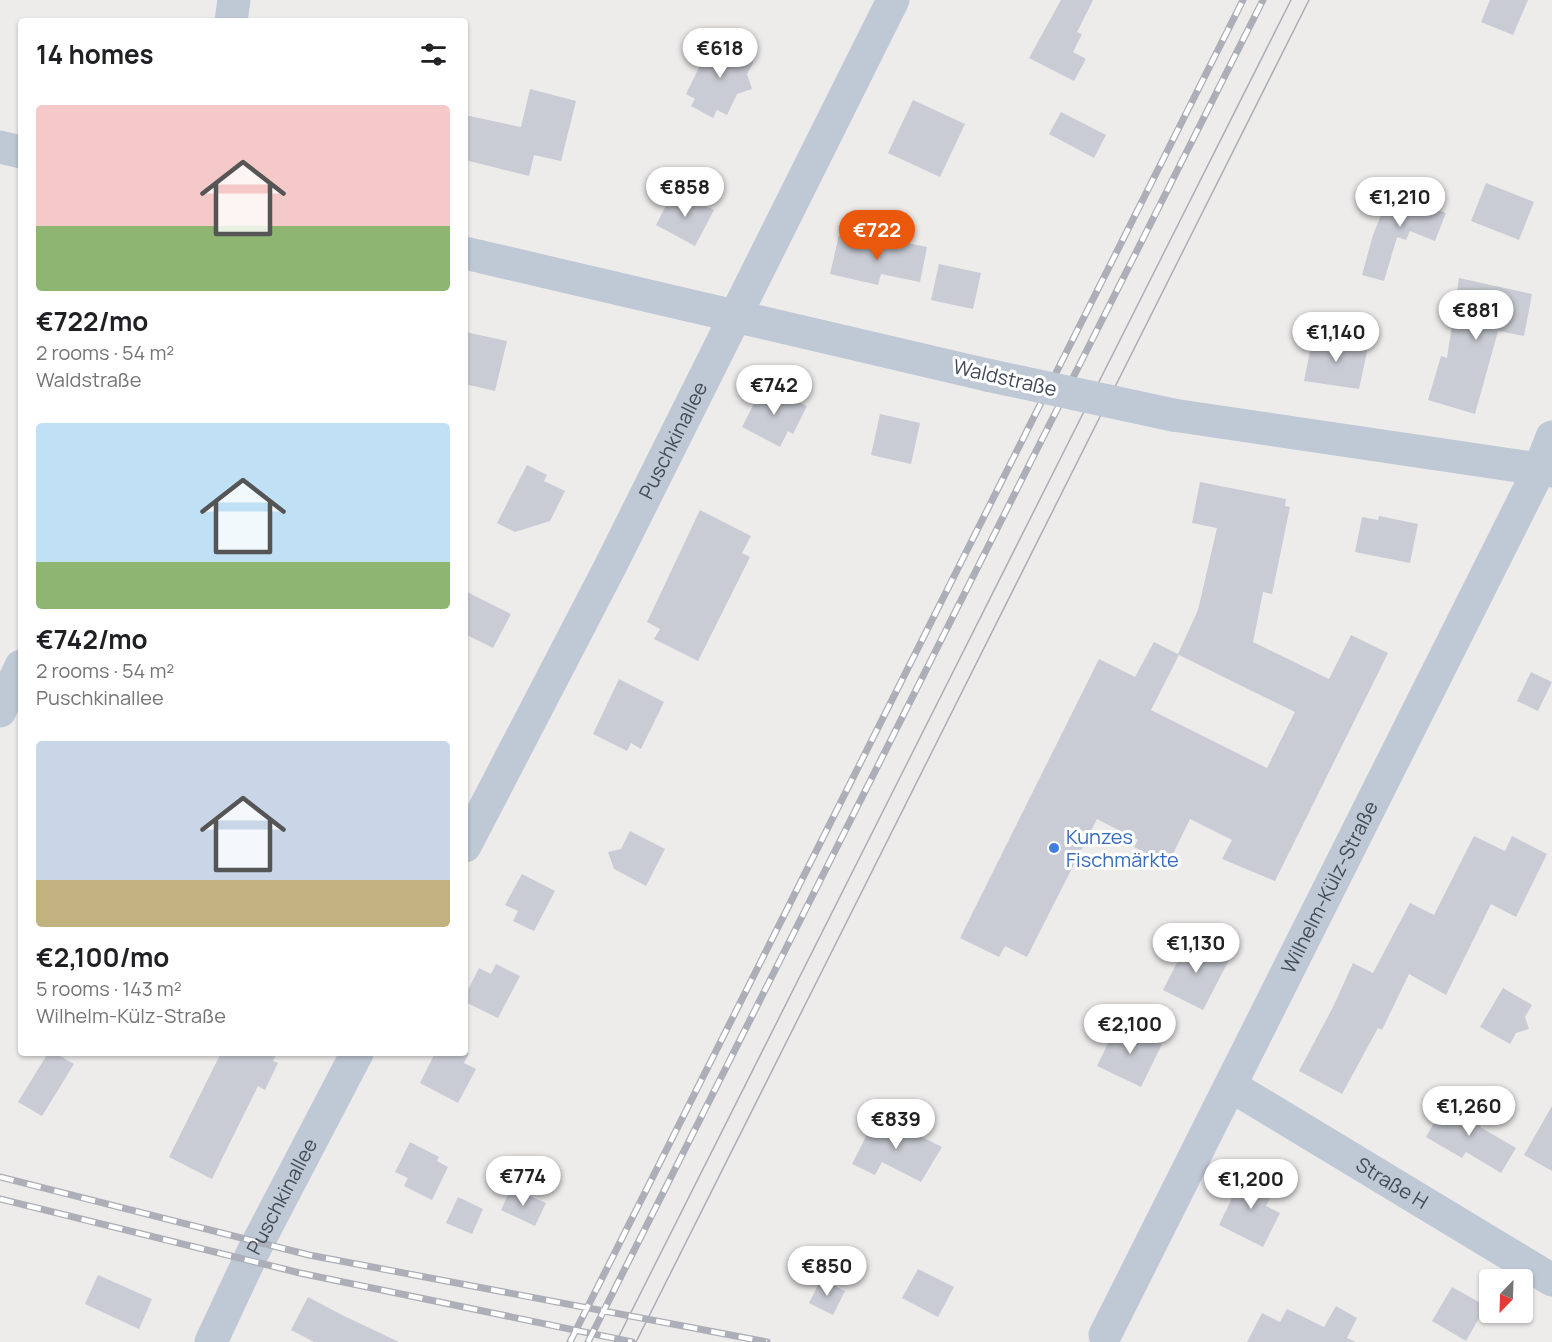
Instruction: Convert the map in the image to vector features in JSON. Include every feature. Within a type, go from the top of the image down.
[{"type":"street","points":[[231,18],[234,0]]},
{"type":"street","name":"Puschkinallee","points":[[468,840],[611,565],[893,0]]},
{"type":"street","points":[[0,147],[18,151]]},
{"type":"street","name":"Waldstraße","points":[[468,254],[987,375],[1173,415],[1546,469]]},
{"type":"street","name":"Wilhelm-Külz-Straße","points":[[1105,1335],[1546,469],[1552,437]]},
{"type":"street","name":"Puschkinallee","points":[[211,1342],[253,1252],[355,1056]]},
{"type":"street","name":"Straße H","points":[[1231,1086],[1552,1280]]},
{"type":"building","points":[[1061,0],[1093,0],[1077,32],[1082,34],[1073,52],[1086,59],[1074,81],[1029,58]]},
{"type":"building","points":[[1490,0],[1528,0],[1513,35],[1481,22]]},
{"type":"building","points":[[712,41],[733,51],[740,48],[750,53],[753,63],[747,74],[752,89],[737,94],[727,115],[717,110],[713,118],[691,106],[695,99],[686,94]]},
{"type":"building","points":[[530,89],[576,101],[561,161],[534,155],[529,176],[468,161],[468,116],[521,127]]},
{"type":"building","points":[[913,100],[965,124],[940,177],[888,153]]},
{"type":"building","points":[[1061,112],[1106,135],[1094,158],[1049,134]]},
{"type":"building","points":[[1396,178],[1412,183],[1408,198],[1446,213],[1435,241],[1410,231],[1406,240],[1397,237],[1384,281],[1362,275],[1373,235]]},
{"type":"building","points":[[1486,183],[1534,202],[1519,240],[1471,221]]},
{"type":"building","points":[[674,190],[714,210],[695,246],[656,225]]},
{"type":"building","points":[[839,235],[900,249],[901,242],[927,247],[920,282],[881,274],[878,285],[830,274]]},
{"type":"building","points":[[939,264],[981,273],[973,309],[931,300]]},
{"type":"building","points":[[1459,278],[1532,294],[1524,336],[1498,331],[1475,414],[1428,400],[1441,356],[1447,358]]},
{"type":"building","points":[[468,333],[507,341],[495,391],[468,385]]},
{"type":"building","points":[[1313,336],[1368,347],[1359,389],[1304,381]]},
{"type":"building","points":[[764,384],[807,406],[793,434],[788,431],[780,447],[742,427]]},
{"type":"building","points":[[880,414],[920,423],[911,464],[871,455]]},
{"type":"building","points":[[527,465],[547,475],[544,481],[565,491],[550,521],[515,532],[497,523]]},
{"type":"building","points":[[1200,482],[1286,499],[1285,506],[1290,507],[1272,594],[1263,592],[1253,642],[1329,679],[1351,635],[1388,653],[1275,881],[1222,859],[1232,840],[1190,819],[1168,864],[1134,847],[1138,840],[1097,819],[1027,957],[1005,946],[999,957],[960,938],[1099,659],[1135,677],[1154,642],[1178,654],[1198,610],[1217,528],[1192,523]],"holes":[[[1179,655],[1295,712],[1267,768],[1151,710]]]},
{"type":"building","points":[[700,510],[751,536],[742,553],[750,557],[698,661],[654,639],[660,629],[647,622]]},
{"type":"building","points":[[1379,516],[1418,524],[1410,563],[1355,552],[1362,517],[1378,520]]},
{"type":"building","points":[[468,592],[511,614],[493,648],[468,636]]},
{"type":"building","points":[[1531,672],[1552,682],[1538,711],[1517,701]]},
{"type":"building","points":[[619,679],[664,702],[641,749],[631,743],[627,751],[593,734]]},
{"type":"building","points":[[630,831],[665,849],[646,886],[614,869],[608,852],[621,849]]},
{"type":"building","points":[[1474,836],[1505,851],[1512,836],[1547,854],[1516,917],[1491,904],[1446,995],[1409,974],[1382,1030],[1378,1028],[1342,1094],[1299,1071],[1353,963],[1373,973],[1410,903],[1434,915]]},
{"type":"building","points":[[522,874],[555,891],[534,931],[513,921],[518,911],[505,905]]},
{"type":"building","points":[[1190,937],[1230,958],[1203,1010],[1163,990]]},
{"type":"building","points":[[496,964],[520,976],[498,1018],[468,1003],[468,990],[479,968],[491,974]]},
{"type":"building","points":[[1503,988],[1532,1005],[1525,1017],[1529,1029],[1516,1033],[1510,1044],[1480,1027]]},
{"type":"building","points":[[1118,1023],[1162,1044],[1141,1087],[1097,1066]]},
{"type":"building","points":[[46,1056],[60,1056],[74,1064],[42,1116],[18,1102]]},
{"type":"building","points":[[220,1056],[276,1056],[273,1061],[278,1063],[265,1090],[258,1086],[212,1179],[169,1157]]},
{"type":"building","points":[[434,1056],[468,1056],[464,1063],[476,1069],[458,1103],[420,1083]]},
{"type":"building","points":[[1447,1100],[1483,1121],[1480,1127],[1516,1148],[1501,1173],[1466,1152],[1462,1158],[1426,1137]]},
{"type":"building","points":[[1552,1106],[1552,1171],[1524,1155]]},
{"type":"building","points":[[877,1115],[942,1147],[921,1182],[882,1162],[875,1175],[852,1164]]},
{"type":"building","points":[[410,1142],[439,1157],[437,1161],[448,1167],[432,1200],[404,1186],[408,1178],[395,1172]]},
{"type":"building","points":[[1245,1171],[1276,1186],[1266,1206],[1280,1213],[1263,1247],[1219,1225]]},
{"type":"building","points":[[511,1188],[546,1203],[535,1226],[501,1210]]},
{"type":"building","points":[[458,1197],[483,1209],[472,1234],[446,1223]]},
{"type":"building","points":[[918,1269],[954,1287],[938,1317],[902,1298]]},
{"type":"building","points":[[98,1275],[152,1299],[139,1329],[85,1304]]},
{"type":"building","points":[[821,1279],[845,1291],[833,1315],[809,1303]]},
{"type":"building","points":[[1452,1287],[1479,1302],[1479,1318],[1466,1341],[1432,1321]]},
{"type":"building","points":[[308,1297],[399,1342],[314,1342],[291,1330]]},
{"type":"building","points":[[1336,1306],[1357,1318],[1347,1338],[1356,1342],[1247,1342],[1262,1313],[1280,1322],[1287,1309],[1324,1327]]},
{"type":"tram line","points":[[616,1342],[1291,0]]},
{"type":"tram line","points":[[636,1342],[1309,0]]},
{"type":"railway","points":[[570,1342],[1243,0]]},
{"type":"railway","points":[[588,1342],[1263,0]]},
{"type":"railway","points":[[0,1177],[309,1255],[767,1342]]},
{"type":"railway","points":[[0,1199],[300,1273],[632,1342]]},
{"type":"place","name":"Kunzes Fischmärkte","points":[[1054,848]]}]
